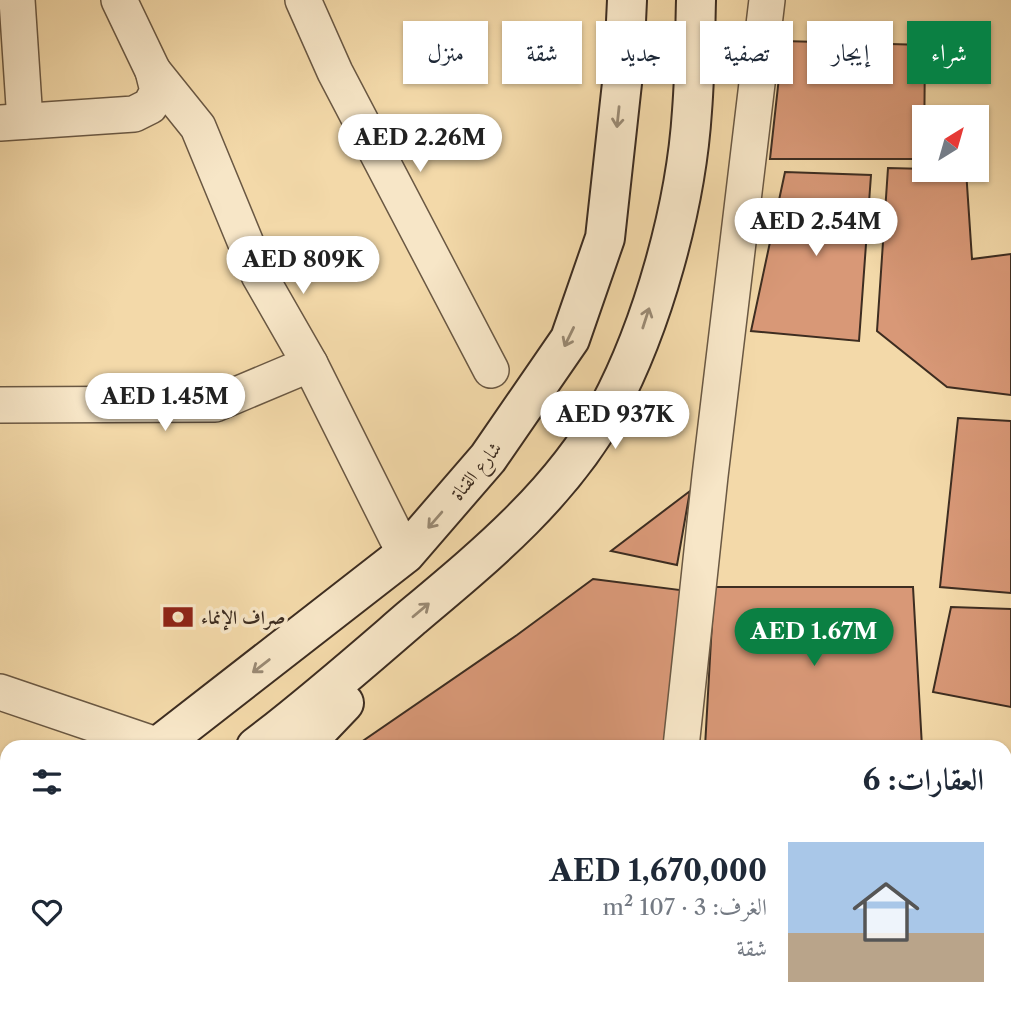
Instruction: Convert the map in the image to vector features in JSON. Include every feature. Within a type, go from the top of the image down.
[{"type":"street","points":[[17,0],[13,122],[134,114],[156,100],[158,91],[153,71],[119,0]]},
{"type":"street","points":[[303,0],[335,72],[491,370]]},
{"type":"street","name":"شارع القناة","points":[[166,740],[405,554],[488,458],[570,339],[605,237],[624,65],[627,0]]},
{"type":"street","points":[[265,740],[509,535],[564,473],[607,410],[633,356],[667,253],[684,183],[692,112],[696,0]]},
{"type":"street","points":[[682,740],[710,476],[767,0]]},
{"type":"street","points":[[153,71],[198,127],[259,275],[310,364],[405,554]]},
{"type":"street","points":[[0,405],[215,404],[310,364]]},
{"type":"street","points":[[309,740],[340,709],[393,635]]},
{"type":"street","points":[[0,692],[140,740]]},
{"type":"building","points":[[793,41],[807,42],[807,84],[893,84],[893,44],[907,44],[907,84],[925,84],[924,105],[912,105],[912,159],[770,159],[778,84],[793,84]]},
{"type":"building","points":[[888,168],[912,169],[912,182],[967,182],[972,259],[1011,254],[1011,395],[947,387],[877,331]]},
{"type":"building","points":[[785,172],[871,175],[859,341],[751,331]]},
{"type":"building","points":[[958,418],[1011,421],[1011,593],[940,587]]},
{"type":"building","points":[[690,491],[677,565],[611,551]]},
{"type":"building","points":[[593,579],[688,591],[673,740],[364,740]]},
{"type":"building","points":[[714,587],[913,587],[922,740],[705,740]]},
{"type":"building","points":[[951,607],[1011,609],[1011,707],[933,692]]},
{"type":"place","name":"صراف الإنماء","points":[[178,617]]}]
